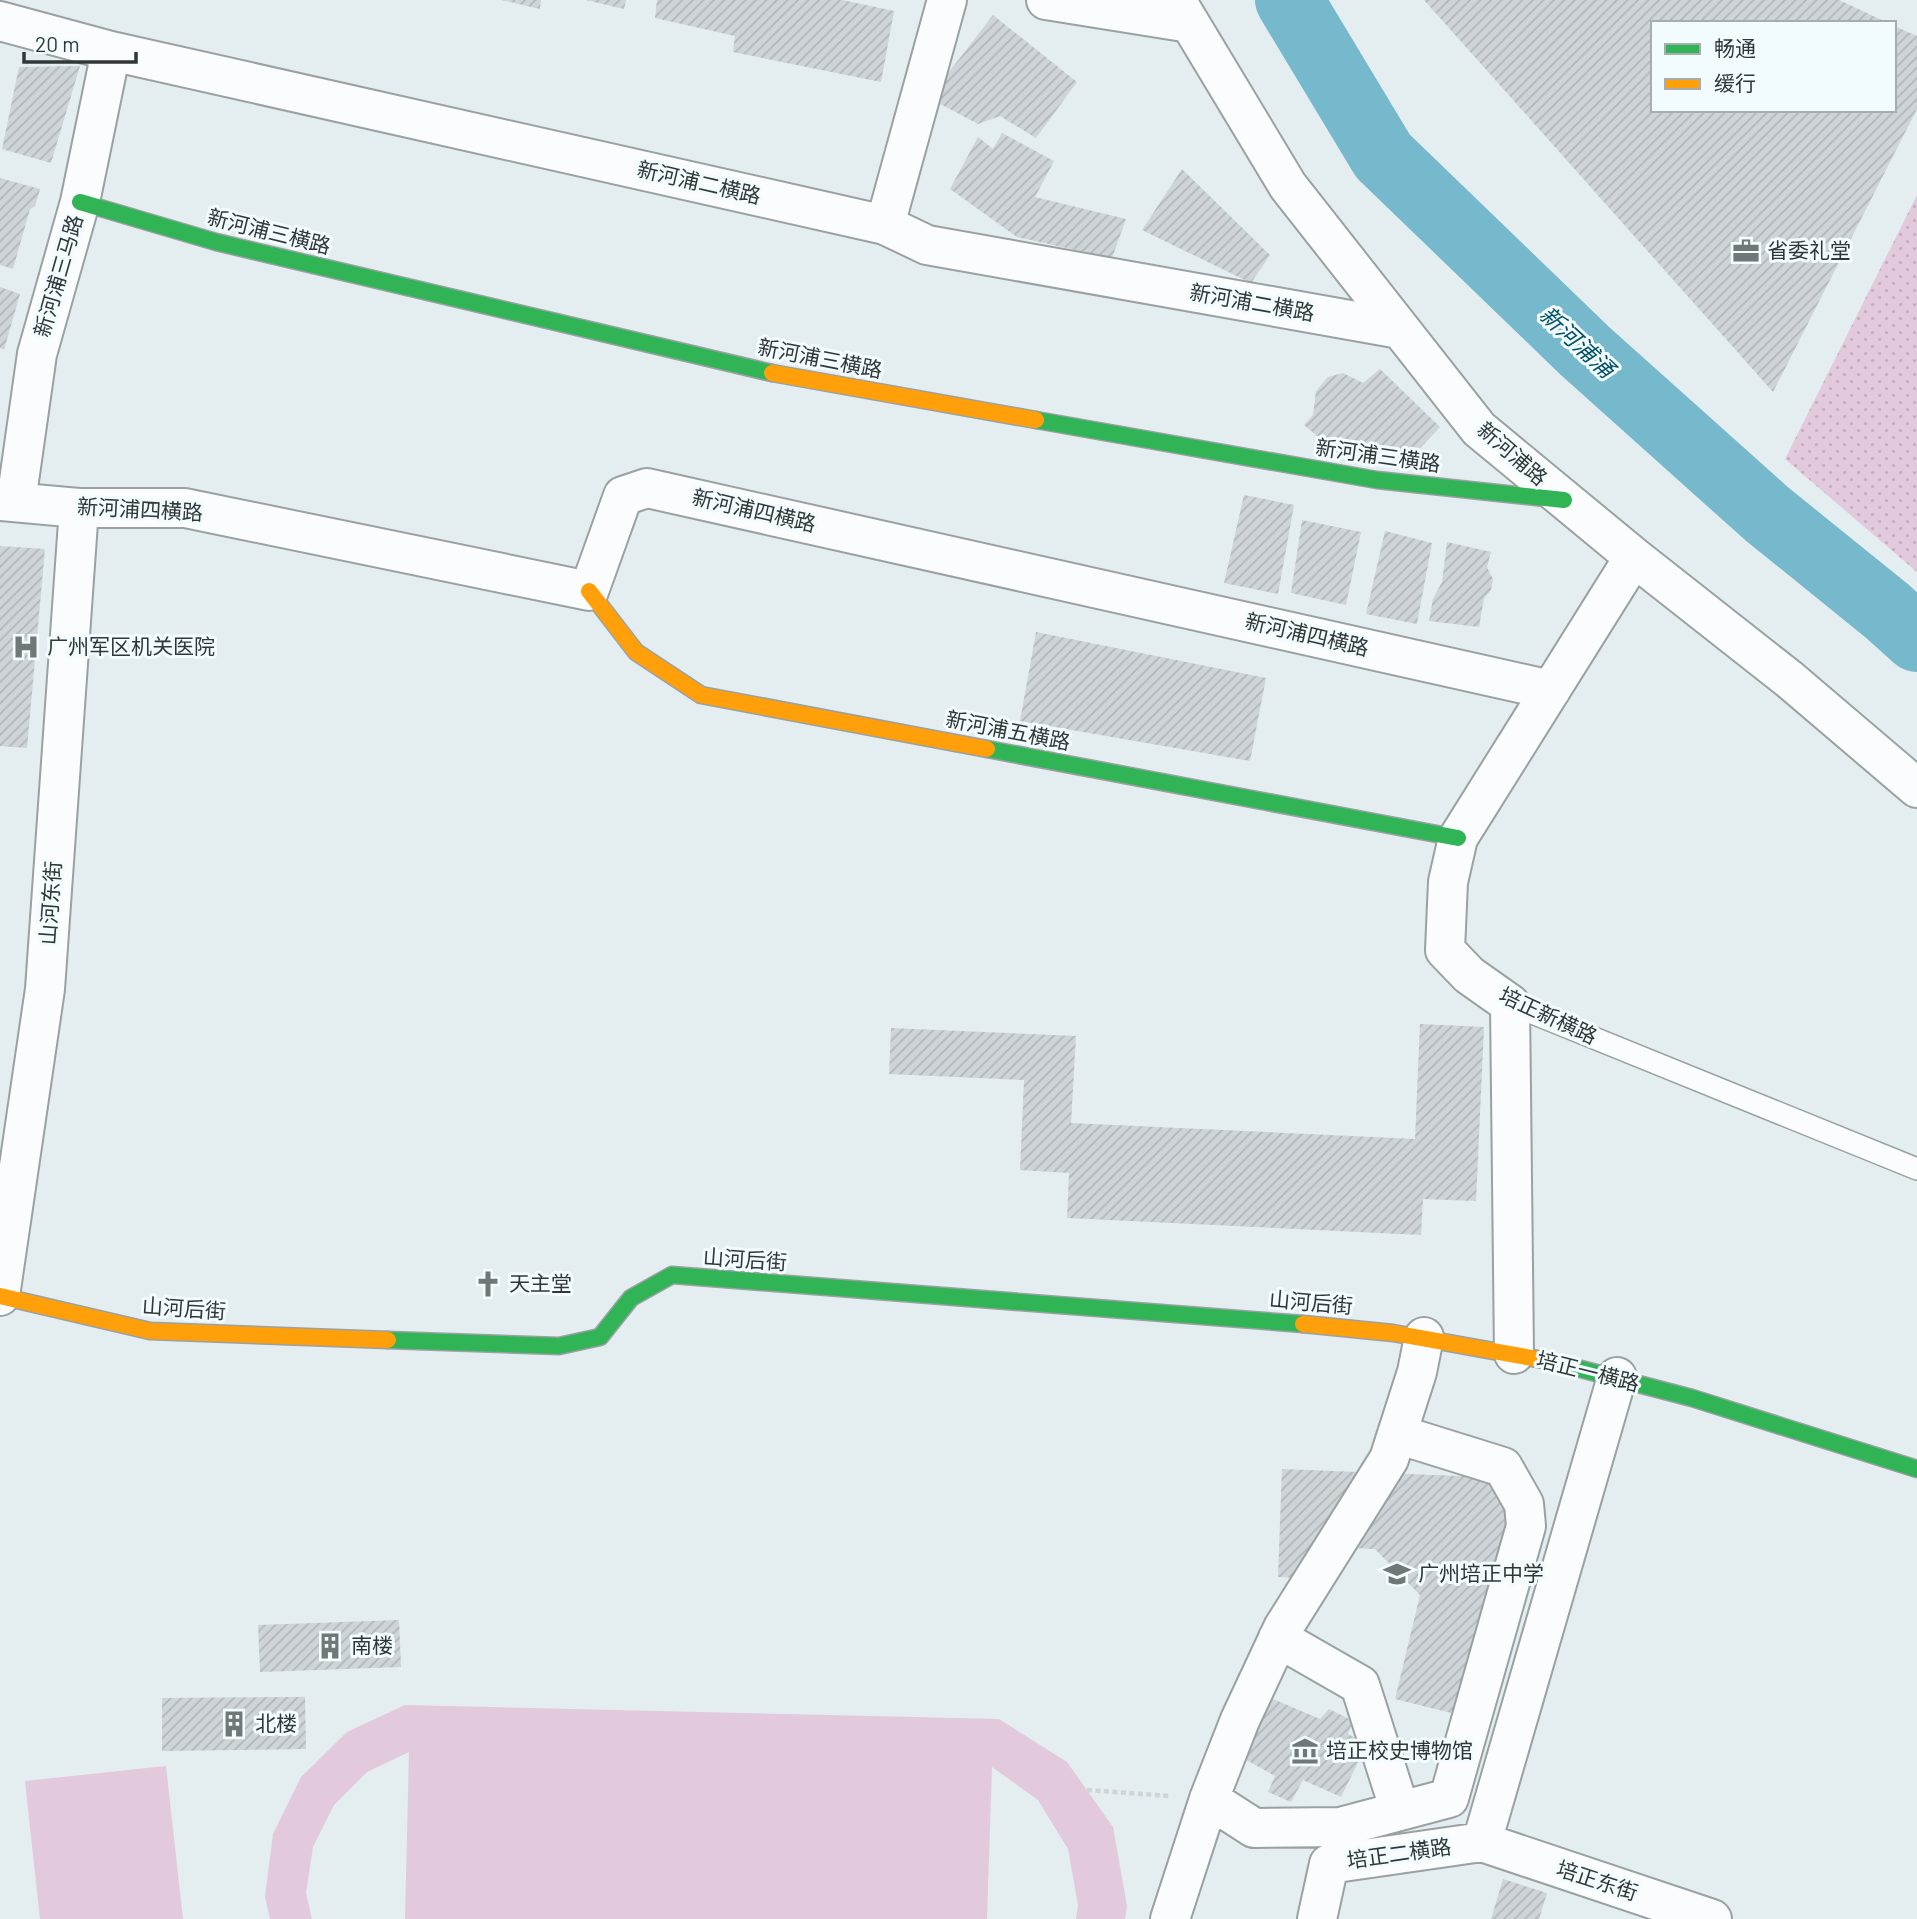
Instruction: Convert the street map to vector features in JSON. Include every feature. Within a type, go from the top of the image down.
[{"type":"street","points":[[885,225],[947,0]]},
{"type":"street","points":[[1046,0],[1183,11]]},
{"type":"street","name":"新河浦路","points":[[1183,11],[1289,186],[1479,429],[1633,557],[1789,680],[1917,788]]},
{"type":"street","name":"新河浦二横路","points":[[19,16],[111,51],[885,225],[927,245],[1401,329]]},
{"type":"street","name":"新河浦三马路","points":[[8,502],[37,354],[80,202],[111,51]]},
{"type":"street","name":"新河浦三横路","points":[[80,202],[216,242],[786,376],[1377,480],[1564,499]]},
{"type":"street","name":"新河浦四横路","points":[[8,502],[79,508],[185,508],[589,591],[623,496],[647,488],[1551,690]]},
{"type":"street","name":"山河东街","points":[[0,1296],[45,989],[79,508]]},
{"type":"street","name":"培正新横路","points":[[1510,1004],[1469,975],[1446,950],[1448,882],[1458,838],[1633,557]]},
{"type":"street","name":"新河浦五横路","points":[[589,591],[636,652],[701,695],[1458,838]]},
{"type":"street","name":"培正一横路","points":[[1510,1004],[1514,1354],[1617,1377],[1917,1469]]},
{"type":"street","name":"山河后街","points":[[0,1296],[150,1331],[559,1346],[600,1337],[631,1298],[672,1275],[1361,1328],[1514,1354]]},
{"type":"street","points":[[1170,1919],[1209,1799],[1240,1720],[1278,1638],[1389,1459],[1417,1372],[1424,1337]]},
{"type":"street","points":[[1482,1842],[1617,1377]]},
{"type":"street","points":[[1209,1799],[1254,1828],[1340,1827],[1449,1798],[1526,1526],[1524,1504],[1503,1467],[1397,1434]]},
{"type":"street","points":[[1278,1638],[1360,1685],[1400,1811]]},
{"type":"street","name":"培正二横路","points":[[1317,1919],[1329,1864],[1482,1842]]},
{"type":"street","name":"培正东街","points":[[1482,1842],[1712,1919]]},
{"type":"lane","name":"培正新横路","points":[[1510,1004],[1917,1169]]},
{"type":"path","points":[[1087,1790],[1209,1799]]},
{"type":"shaded area","points":[[1917,195],[1917,572],[1785,459]]},
{"type":"shaded area","points":[[405,1705],[999,1719],[1067,1762],[1113,1827],[1127,1906],[1125,1919],[1076,1919],[1078,1905],[1068,1849],[1038,1800],[992,1767],[987,1919],[405,1919],[409,1752],[367,1772],[334,1805],[313,1847],[306,1893],[312,1919],[270,1919],[265,1897],[273,1834],[301,1777],[347,1732]]},
{"type":"shaded area","points":[[166,1766],[183,1919],[40,1919],[25,1781]]},
{"type":"building","points":[[502,0],[541,0],[540,9]]},
{"type":"building","points":[[586,0],[626,0],[624,9]]},
{"type":"building","points":[[657,0],[842,0],[894,11],[881,82],[733,52],[735,36],[655,18]]},
{"type":"building","name":"省委礼堂","points":[[1424,0],[1839,0],[1884,21],[1651,21],[1651,112],[1896,112],[1896,27],[1917,36],[1917,109],[1773,392]]},
{"type":"building","points":[[993,15],[1077,82],[1036,138],[1000,116],[978,124],[929,98]]},
{"type":"building","points":[[80,66],[51,163],[2,149],[19,67]]},
{"type":"building","points":[[1002,133],[1054,161],[1035,197],[1126,219],[1112,258],[1017,237],[950,189],[978,137],[993,149]]},
{"type":"building","points":[[1182,169],[1270,255],[1251,283],[1142,230]]},
{"type":"building","points":[[0,178],[40,189],[35,206],[30,209],[13,269],[0,265]]},
{"type":"building","points":[[0,287],[20,294],[4,350],[0,348]]},
{"type":"building","points":[[1380,369],[1440,427],[1408,461],[1403,457],[1395,467],[1359,441],[1341,456],[1304,425],[1313,415],[1316,391],[1328,377],[1343,373],[1363,383]]},
{"type":"building","points":[[1244,495],[1294,505],[1278,594],[1224,583]]},
{"type":"building","points":[[1302,520],[1361,532],[1346,605],[1291,593]]},
{"type":"building","points":[[1385,531],[1432,543],[1417,624],[1366,614]]},
{"type":"building","points":[[1447,542],[1491,552],[1487,567],[1493,579],[1491,590],[1484,598],[1479,627],[1429,621],[1433,599],[1442,582]]},
{"type":"building","points":[[0,546],[45,549],[27,748],[0,746]]},
{"type":"building","points":[[1036,632],[1266,678],[1250,761],[1020,721]]},
{"type":"building","points":[[1420,1024],[1484,1027],[1476,1201],[1423,1199],[1421,1235],[1067,1218],[1069,1173],[1020,1170],[1024,1080],[889,1074],[891,1028],[1076,1036],[1071,1123],[1415,1139]]},
{"type":"building","points":[[1282,1469],[1485,1477],[1511,1497],[1519,1521],[1463,1716],[1395,1699],[1420,1595],[1375,1549],[1329,1547],[1328,1579],[1278,1577]]},
{"type":"building","name":"南楼","points":[[399,1620],[401,1667],[260,1672],[258,1625]]},
{"type":"building","name":"北楼","points":[[305,1697],[306,1749],[162,1751],[162,1698]]},
{"type":"building","name":"培正校史博物馆","points":[[1273,1699],[1320,1719],[1329,1709],[1353,1721],[1348,1734],[1367,1744],[1341,1797],[1303,1780],[1291,1802],[1268,1792],[1275,1776],[1243,1758]]},
{"type":"building","points":[[1503,1879],[1547,1893],[1539,1919],[1491,1919]]},
{"type":"waterway","name":"新河浦涌","points":[[1289,0],[1383,156],[1585,351],[1767,514],[1917,638]]},
{"type":"traffic: fast","points":[[80,202],[216,242],[772,373]]},
{"type":"traffic: fast","points":[[1036,420],[1377,480],[1564,500]]},
{"type":"traffic: fast","points":[[987,749],[1458,838]]},
{"type":"traffic: fast","points":[[388,1340],[559,1346],[600,1337],[631,1298],[672,1275],[1303,1324]]},
{"type":"traffic: fast","points":[[1554,1362],[1692,1398],[1917,1469]]},
{"type":"traffic: slow","points":[[772,373],[1036,420]]},
{"type":"traffic: slow","points":[[589,591],[636,652],[701,695],[987,749]]},
{"type":"traffic: slow","points":[[0,1296],[150,1331],[388,1340]]},
{"type":"traffic: slow","points":[[1303,1324],[1393,1333],[1554,1362]]},
{"type":"place","name":"省委礼堂","points":[[1746,251]]},
{"type":"place","name":"广州军区机关医院","points":[[26,647]]},
{"type":"place","name":"天主堂","points":[[488,1284]]},
{"type":"place","name":"广州培正中学","points":[[1397,1574]]},
{"type":"place","name":"南楼","points":[[330,1646]]},
{"type":"place","name":"北楼","points":[[234,1724]]},
{"type":"place","name":"培正校史博物馆","points":[[1305,1751]]}]
